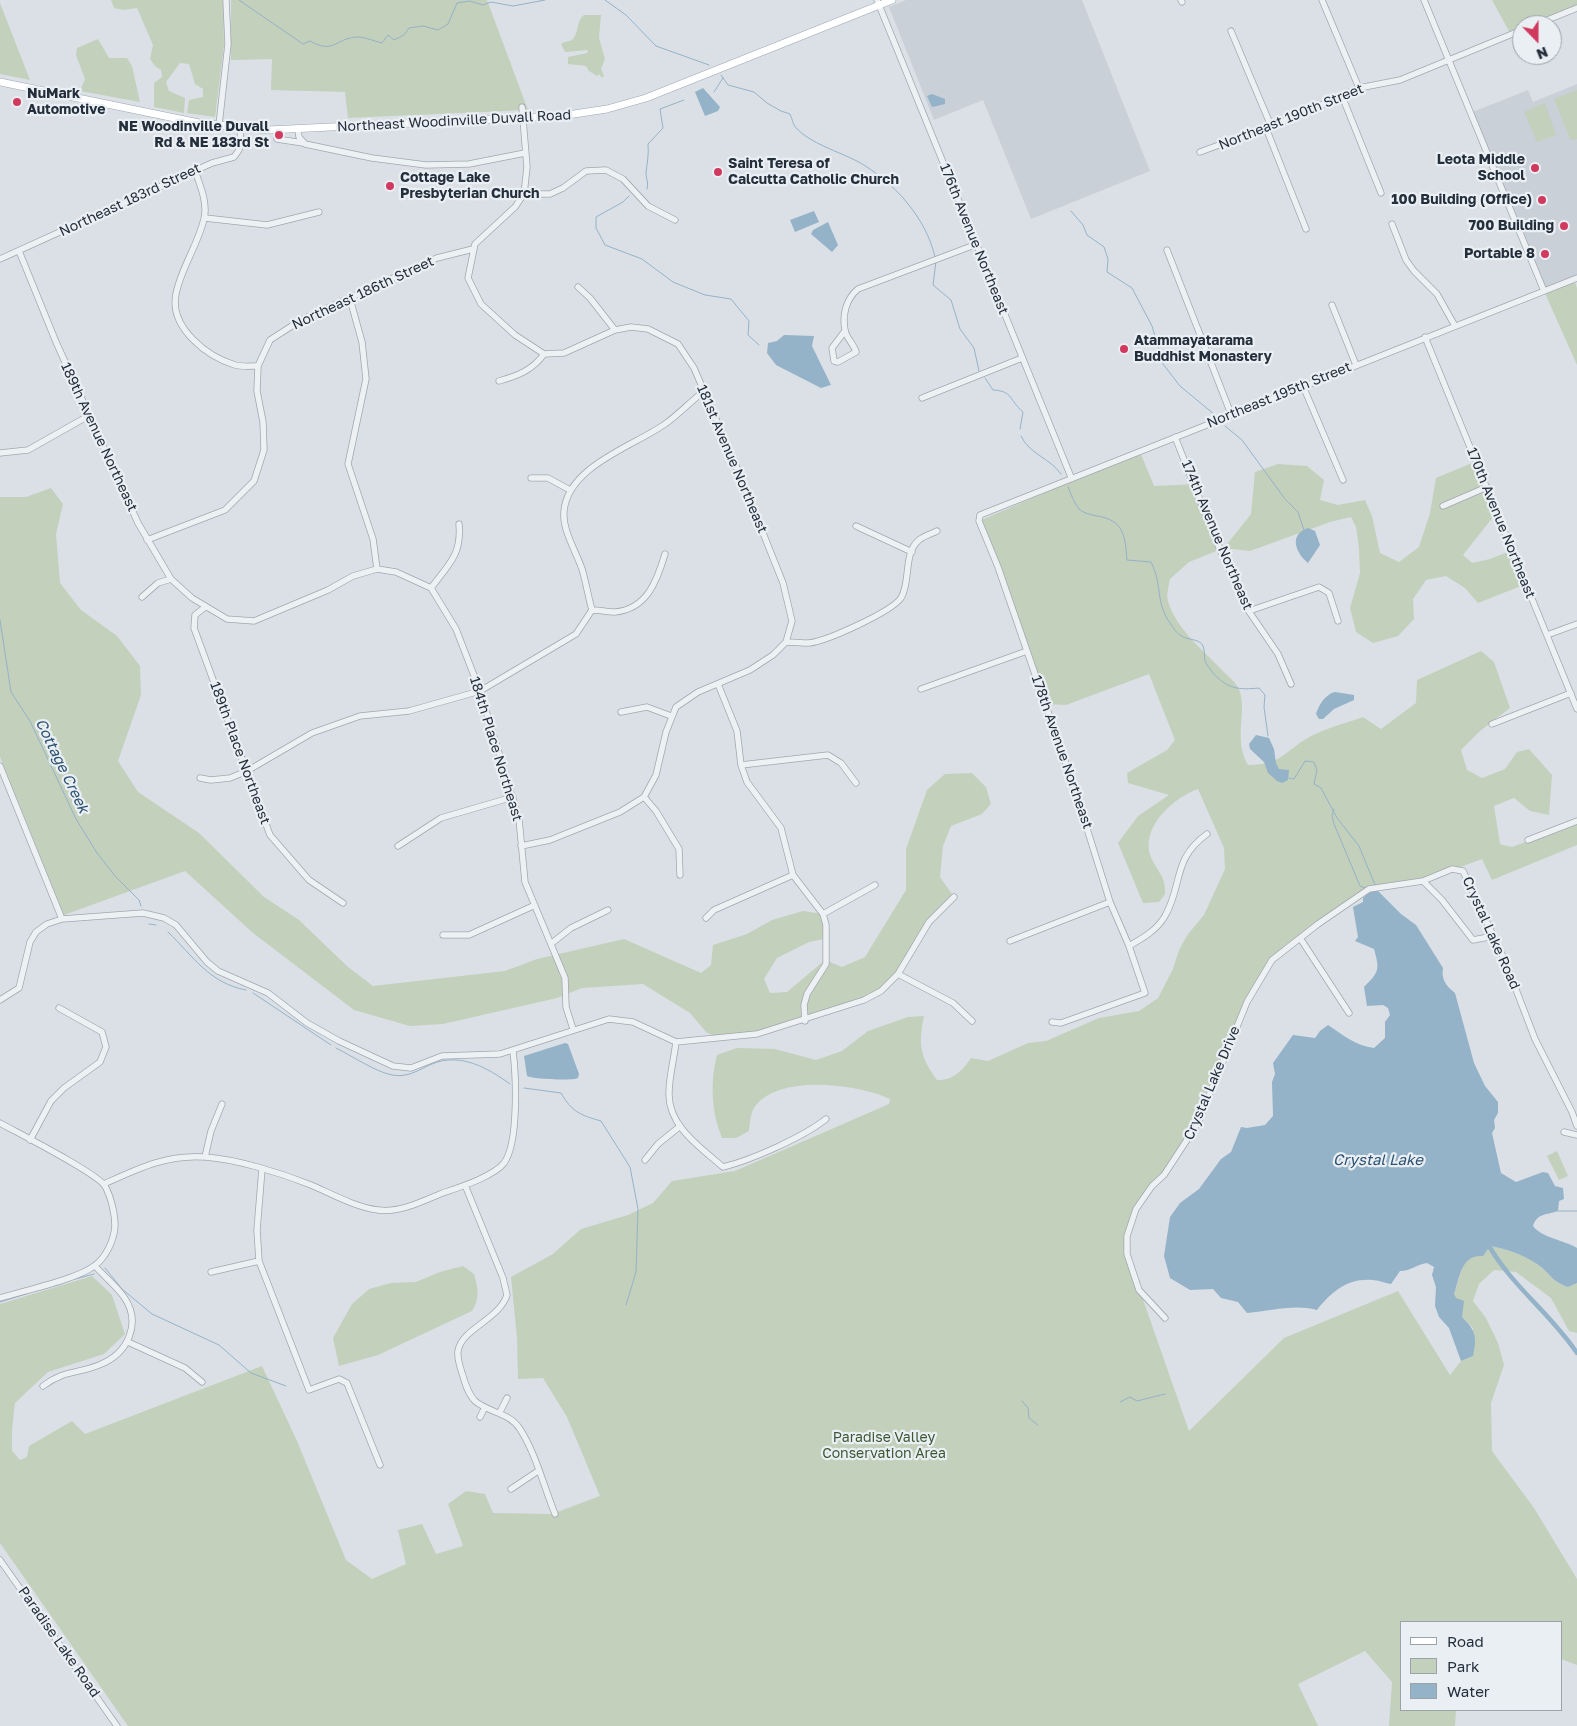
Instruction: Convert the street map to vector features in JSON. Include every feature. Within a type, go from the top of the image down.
[{"type":"main road","name":"Northeast Woodinville Duvall Road","points":[[0,82],[219,126],[241,128],[298,129],[584,114],[624,105],[879,2],[892,0]]},
{"type":"street","points":[[219,126],[228,44],[226,0]]},
{"type":"street","points":[[1322,0],[1358,88]]},
{"type":"street","points":[[1424,0],[1544,291]]},
{"type":"street","name":"176th Avenue Northeast","points":[[879,2],[1072,478]]},
{"type":"street","points":[[1559,15],[1577,8]]},
{"type":"street","points":[[1231,31],[1306,229]]},
{"type":"street","name":"Northeast 190th Street","points":[[1200,152],[1268,127],[1358,88],[1400,80],[1512,34]]},
{"type":"street","points":[[1342,96],[1381,193]]},
{"type":"street","points":[[499,382],[529,369],[538,363],[544,354],[516,335],[481,304],[468,278],[473,249],[482,235],[515,207],[524,194],[526,182],[522,107]]},
{"type":"street","name":"Northeast 183rd Street","points":[[0,259],[212,163],[234,157],[239,150],[241,128]]},
{"type":"street","points":[[298,129],[299,137],[305,144]]},
{"type":"street","points":[[277,139],[372,158],[426,165],[469,164],[525,153]]},
{"type":"street","points":[[524,194],[550,194],[563,188],[586,170],[606,170],[623,179],[648,206],[675,220]]},
{"type":"street","points":[[147,540],[214,515],[232,504],[254,481],[264,450],[263,422],[257,391],[258,366],[237,365],[211,355],[196,343],[179,318],[175,305],[176,294],[205,218],[205,202],[194,171]]},
{"type":"street","points":[[205,218],[266,225],[319,212]]},
{"type":"street","points":[[1392,224],[1406,260],[1437,294],[1455,326]]},
{"type":"street","points":[[845,331],[832,348],[834,361],[838,362],[846,359],[856,352],[845,331],[847,302],[850,296],[858,289],[977,244]]},
{"type":"street","name":"Northeast 186th Street","points":[[258,366],[270,340],[283,330],[437,258],[473,249]]},
{"type":"street","name":"189th Avenue Northeast","points":[[19,250],[56,342],[147,540],[171,579],[204,608],[226,619],[254,621],[328,590],[353,576],[376,569]]},
{"type":"street","points":[[1167,250],[1231,414]]},
{"type":"street","name":"Northeast 195th Street","points":[[982,513],[1577,278]]},
{"type":"street","points":[[578,287],[590,298],[615,330]]},
{"type":"street","points":[[350,299],[362,342],[366,379],[348,464],[373,539],[376,569],[406,576],[431,588],[457,554],[459,524]]},
{"type":"street","points":[[1332,305],[1356,365]]},
{"type":"street","name":"181st Avenue Northeast","points":[[544,354],[564,353],[615,330],[631,327],[648,329],[678,344],[694,368],[739,472],[783,583],[792,621],[786,642]]},
{"type":"street","name":"170th Avenue Northeast","points":[[1425,338],[1577,708]]},
{"type":"street","points":[[922,398],[1022,358]]},
{"type":"street","points":[[1303,386],[1343,480]]},
{"type":"street","points":[[200,778],[212,780],[230,778],[248,771],[312,733],[360,716],[409,711],[480,691],[576,634],[592,610],[582,570],[567,530],[564,510],[570,490],[599,460],[634,444],[666,424],[703,392]]},
{"type":"street","points":[[0,453],[34,447],[90,416]]},
{"type":"street","name":"174th Avenue Northeast","points":[[1175,437],[1218,545],[1249,611],[1278,654],[1290,684]]},
{"type":"street","points":[[531,478],[548,478],[570,490]]},
{"type":"street","points":[[1442,506],[1487,487]]},
{"type":"street","name":"178th Avenue Northeast","points":[[982,513],[979,521],[998,567],[1076,793],[1110,902],[1129,946],[1145,993],[1061,1023],[1052,1022]]},
{"type":"street","points":[[856,526],[912,552]]},
{"type":"street","points":[[521,846],[550,840],[620,812],[644,797],[656,775],[671,716],[676,707],[686,699],[762,662],[786,642],[809,643],[823,640],[854,627],[889,608],[900,599],[904,590],[912,552],[920,539],[937,531]]},
{"type":"street","points":[[592,610],[614,612],[639,604],[655,585],[664,554]]},
{"type":"street","points":[[142,597],[158,583],[171,579]]},
{"type":"street","points":[[1249,611],[1319,587],[1329,592],[1338,622]]},
{"type":"street","name":"184th Place Northeast","points":[[431,588],[453,623],[480,691],[519,819],[525,882],[533,906],[552,943],[565,978],[566,1007],[573,1029]]},
{"type":"street","name":"189th Place Northeast","points":[[204,608],[195,614],[194,628],[270,835],[309,880],[343,903]]},
{"type":"street","points":[[1547,635],[1577,624]]},
{"type":"street","points":[[921,689],[1027,651]]},
{"type":"street","points":[[718,684],[737,731],[741,765],[751,788],[781,828],[793,875],[823,914],[828,934],[826,964],[807,994],[804,1005],[805,1020]]},
{"type":"street","points":[[1492,724],[1571,692]]},
{"type":"street","points":[[621,712],[647,707],[671,716]]},
{"type":"street","points":[[741,765],[828,755],[841,763],[856,783]]},
{"type":"street","points":[[0,766],[62,919]]},
{"type":"street","points":[[398,846],[441,818],[513,797]]},
{"type":"street","points":[[644,797],[656,811],[679,849],[680,875]]},
{"type":"street","points":[[1528,840],[1577,821]]},
{"type":"street","points":[[1129,946],[1146,936],[1164,917],[1171,903],[1181,865],[1193,845],[1207,834]]},
{"type":"street","name":"Crystal Lake Road","points":[[1308,932],[1368,890],[1423,881],[1452,869],[1463,871],[1494,936],[1535,1039],[1577,1126]]},
{"type":"street","points":[[706,918],[714,910],[793,875]]},
{"type":"street","points":[[1423,881],[1442,900],[1473,940],[1494,936]]},
{"type":"street","points":[[823,914],[875,885]]},
{"type":"street","points":[[0,1000],[19,988],[26,953],[36,932],[47,924],[62,919],[143,913],[164,918],[172,923],[218,971],[268,993],[307,1023],[393,1066],[410,1068],[442,1056],[500,1054],[609,1019],[633,1022],[676,1042],[757,1034],[864,1000],[881,991],[898,974],[929,922],[954,897]]},
{"type":"street","points":[[1010,942],[1110,902]]},
{"type":"street","points":[[443,935],[469,935],[533,906]]},
{"type":"street","points":[[552,943],[587,919],[608,910]]},
{"type":"street","name":"Crystal Lake Drive","points":[[1165,1318],[1139,1290],[1132,1274],[1127,1254],[1127,1236],[1136,1209],[1152,1186],[1164,1174],[1198,1123],[1247,1002],[1272,960],[1308,932]]},
{"type":"street","points":[[1300,938],[1349,1013]]},
{"type":"street","points":[[898,974],[953,1004],[972,1021]]},
{"type":"street","points":[[30,1140],[51,1101],[64,1088],[100,1062],[106,1046],[102,1032],[59,1008]]},
{"type":"street","points":[[676,1042],[669,1094],[679,1127],[723,1167],[806,1132],[826,1119]]},
{"type":"street","points":[[104,1184],[142,1166],[173,1157],[206,1157],[291,1177],[351,1203],[379,1210],[400,1209],[465,1185],[492,1172],[504,1163],[510,1148],[517,1080],[513,1051]]},
{"type":"street","points":[[206,1157],[211,1131],[222,1104]]},
{"type":"street","points":[[0,1123],[78,1166],[104,1184],[114,1214],[114,1235],[106,1253],[95,1266],[80,1273],[0,1298]]},
{"type":"street","points":[[645,1160],[658,1144],[679,1127]]},
{"type":"street","points":[[1564,1132],[1577,1135]]},
{"type":"street","points":[[262,1170],[257,1230],[259,1261],[309,1390],[339,1379],[348,1383],[380,1465]]},
{"type":"street","points":[[465,1185],[503,1278],[507,1294],[492,1316],[460,1344],[458,1353],[468,1391],[476,1401],[485,1407],[500,1412],[518,1427],[555,1514]]},
{"type":"street","points":[[211,1272],[259,1261]]},
{"type":"street","points":[[43,1386],[57,1376],[98,1366],[109,1360],[128,1342],[131,1331],[129,1308],[124,1297],[95,1266]]},
{"type":"street","points":[[128,1342],[185,1368],[202,1382]]},
{"type":"street","points":[[500,1412],[507,1398]]},
{"type":"street","points":[[480,1417],[485,1407]]},
{"type":"street","points":[[511,1489],[538,1471]]},
{"type":"street","name":"Paradise Lake Road","points":[[0,1560],[117,1726]]},
{"type":"shaded area","points":[[906,0],[1082,0],[1150,171],[1031,219],[983,100],[934,120],[889,7]]},
{"type":"shaded area","name":"Leota Middle School","points":[[1577,84],[1577,278],[1544,291],[1470,113],[1528,90],[1533,102]]},
{"type":"green space","points":[[111,0],[223,0],[224,45],[215,117],[187,113],[189,100],[203,97],[203,89],[195,84],[189,64],[180,63],[166,82],[169,91],[185,98],[184,113],[154,107],[154,83],[162,77],[161,70],[150,59],[153,45],[137,8],[124,10],[114,8]]},
{"type":"green space","points":[[231,0],[487,0],[528,110],[348,118],[345,92],[271,90],[272,59],[231,60]]},
{"type":"green space","points":[[1492,0],[1577,0],[1577,8],[1558,15],[1512,15],[1512,32],[1510,33]]},
{"type":"green space","points":[[0,3],[30,80],[0,74]]},
{"type":"green space","points":[[584,15],[601,15],[599,38],[605,59],[601,69],[604,76],[602,78],[599,74],[597,76],[589,71],[586,66],[568,64],[568,57],[587,53],[588,50],[565,52],[561,44],[572,40],[576,34],[579,21]]},
{"type":"green space","points":[[98,39],[109,58],[127,58],[132,66],[140,102],[80,91],[85,79],[76,55],[77,48]]},
{"type":"green space","points":[[1577,90],[1577,139],[1573,140],[1570,139],[1554,99]]},
{"type":"green space","points":[[1545,103],[1556,135],[1537,142],[1524,112]]},
{"type":"green space","points":[[1574,280],[1577,288],[1577,365],[1544,291]]},
{"type":"green space","name":"Paradise Valley Conservation Area","points":[[1140,452],[1154,486],[1197,484],[1224,548],[1189,562],[1170,579],[1167,599],[1177,621],[1184,630],[1238,687],[1242,705],[1241,745],[1248,765],[1276,760],[1311,736],[1363,717],[1381,729],[1416,703],[1417,680],[1481,651],[1494,662],[1510,708],[1480,731],[1461,750],[1467,770],[1482,778],[1505,769],[1517,752],[1529,749],[1552,775],[1549,815],[1530,811],[1514,798],[1494,806],[1500,844],[1512,847],[1577,823],[1577,845],[1492,880],[1482,859],[1423,881],[1374,887],[1285,945],[1271,959],[1247,1002],[1207,1101],[1186,1144],[1136,1209],[1127,1236],[1127,1254],[1189,1431],[1284,1338],[1398,1291],[1450,1375],[1461,1361],[1473,1356],[1473,1328],[1462,1317],[1454,1294],[1464,1262],[1489,1246],[1508,1250],[1526,1257],[1542,1267],[1557,1282],[1568,1287],[1577,1283],[1577,1333],[1569,1331],[1551,1298],[1516,1272],[1494,1270],[1479,1284],[1473,1301],[1486,1318],[1498,1343],[1504,1365],[1491,1403],[1492,1451],[1534,1508],[1577,1579],[1577,1665],[1562,1659],[1562,1621],[1400,1621],[1400,1711],[1456,1711],[1455,1726],[1389,1726],[1392,1682],[1365,1651],[1298,1684],[1318,1726],[128,1726],[0,1543],[0,1304],[92,1276],[112,1295],[125,1334],[104,1354],[48,1372],[15,1403],[12,1451],[20,1460],[27,1457],[29,1446],[72,1421],[85,1434],[262,1366],[297,1441],[346,1560],[372,1579],[406,1564],[398,1530],[422,1524],[436,1554],[463,1546],[448,1504],[466,1491],[485,1494],[493,1513],[552,1514],[600,1496],[567,1417],[543,1378],[518,1379],[517,1338],[511,1277],[553,1254],[581,1229],[628,1215],[653,1203],[672,1181],[735,1171],[889,1104],[890,1099],[858,1089],[839,1086],[799,1086],[780,1090],[765,1097],[753,1110],[749,1131],[736,1138],[722,1138],[718,1128],[713,1096],[713,1075],[717,1055],[737,1048],[775,1049],[816,1060],[842,1051],[868,1031],[908,1017],[924,1016],[921,1042],[924,1057],[937,1080],[943,1080],[953,1077],[965,1067],[971,1058],[988,1061],[1028,1043],[1046,1041],[1099,1018],[1139,1011],[1158,998],[1173,969],[1179,950],[1188,934],[1204,915],[1225,869],[1224,848],[1198,789],[1171,805],[1156,821],[1149,841],[1151,858],[1163,879],[1165,894],[1159,902],[1143,903],[1118,843],[1138,816],[1169,795],[1128,783],[1127,773],[1167,750],[1175,740],[1149,674],[1066,705],[1044,704],[979,521]]},
{"type":"green space","points":[[1477,461],[1497,512],[1463,555],[1472,563],[1490,559],[1513,550],[1526,584],[1478,603],[1465,588],[1446,576],[1426,580],[1413,599],[1414,619],[1398,636],[1373,643],[1356,632],[1350,608],[1360,573],[1356,527],[1351,517],[1330,522],[1250,551],[1224,548],[1251,514],[1255,472],[1278,464],[1307,466],[1324,480],[1320,500],[1338,505],[1365,500],[1372,516],[1380,553],[1399,562],[1419,547],[1430,513],[1436,478]]},
{"type":"green space","points":[[51,488],[63,504],[56,534],[60,583],[81,610],[117,636],[140,666],[141,695],[118,761],[138,792],[199,833],[264,897],[299,920],[348,967],[373,986],[505,971],[537,959],[624,939],[701,973],[711,965],[713,945],[747,934],[772,920],[803,911],[823,914],[824,939],[809,942],[777,958],[764,979],[770,993],[787,992],[825,960],[842,967],[865,957],[906,890],[906,849],[927,790],[945,774],[972,773],[986,787],[991,804],[982,814],[951,826],[943,846],[940,877],[954,897],[941,909],[898,974],[881,991],[757,1034],[718,1038],[706,1032],[690,1013],[643,984],[582,988],[557,998],[443,1024],[410,1026],[354,1010],[253,933],[185,871],[64,915],[0,757],[0,497],[26,497]]},
{"type":"green space","points":[[1557,1151],[1568,1176],[1559,1180],[1547,1156]]},
{"type":"green space","points":[[463,1266],[474,1274],[476,1284],[477,1297],[472,1311],[378,1355],[339,1366],[333,1338],[352,1304],[369,1289],[391,1283],[416,1282],[440,1272]]},
{"type":"water","points":[[703,88],[720,107],[718,111],[705,116],[695,92]]},
{"type":"water","points":[[932,94],[945,99],[945,104],[932,107],[927,96]]},
{"type":"water","points":[[814,211],[819,222],[795,232],[790,220]]},
{"type":"water","points":[[828,222],[838,245],[832,252],[811,234],[813,230]]},
{"type":"water","points":[[784,335],[814,336],[812,346],[831,385],[821,388],[776,365],[767,353],[768,343],[777,341]]},
{"type":"water","points":[[1308,528],[1315,531],[1320,545],[1308,563],[1297,549],[1296,540],[1302,531]]},
{"type":"water","points":[[1335,692],[1354,695],[1354,700],[1334,709],[1323,719],[1319,719],[1316,714],[1321,703],[1326,697]]},
{"type":"water","points":[[1256,735],[1269,738],[1279,769],[1289,770],[1288,780],[1282,783],[1277,781],[1268,773],[1264,762],[1250,749],[1249,744]]},
{"type":"water","name":"Crystal Lake","points":[[1365,889],[1377,890],[1401,914],[1416,925],[1443,968],[1445,982],[1455,993],[1474,1063],[1485,1086],[1498,1102],[1498,1113],[1494,1120],[1495,1128],[1492,1133],[1501,1173],[1516,1182],[1543,1172],[1548,1173],[1555,1186],[1563,1188],[1564,1199],[1559,1201],[1558,1211],[1543,1215],[1537,1219],[1533,1226],[1547,1236],[1577,1248],[1577,1283],[1568,1287],[1557,1282],[1542,1267],[1531,1260],[1502,1249],[1490,1246],[1483,1256],[1476,1256],[1470,1259],[1462,1268],[1454,1294],[1456,1298],[1464,1301],[1462,1317],[1473,1330],[1475,1339],[1473,1356],[1461,1361],[1449,1328],[1439,1317],[1435,1306],[1436,1287],[1432,1275],[1434,1267],[1427,1263],[1400,1271],[1391,1284],[1377,1280],[1355,1281],[1334,1292],[1317,1310],[1291,1308],[1247,1313],[1238,1302],[1221,1298],[1213,1289],[1190,1290],[1170,1278],[1164,1256],[1170,1217],[1180,1203],[1199,1189],[1221,1159],[1231,1152],[1241,1127],[1265,1125],[1273,1116],[1272,1082],[1275,1074],[1273,1063],[1293,1035],[1315,1038],[1328,1025],[1350,1040],[1367,1047],[1374,1048],[1385,1038],[1385,1022],[1390,1015],[1388,1008],[1383,1005],[1367,1006],[1364,987],[1373,978],[1377,970],[1374,949],[1355,941],[1358,937],[1353,907],[1363,902],[1363,898],[1370,892]]},
{"type":"water","points":[[565,1043],[568,1044],[579,1074],[578,1078],[552,1079],[527,1076],[524,1056]]},
{"type":"waterway","points":[[239,0],[303,44],[310,41],[324,46],[333,45],[355,37],[382,43],[388,35],[394,40],[404,35],[409,28],[423,26],[438,30],[448,24],[457,3],[470,1],[483,5],[491,2],[513,6],[545,0]]},
{"type":"waterway","points":[[605,0],[626,15],[656,46],[709,65]]},
{"type":"waterway","points":[[721,75],[728,85],[754,92],[767,103],[790,114],[795,127],[809,138],[857,161],[883,179],[916,214],[931,242],[935,257]]},
{"type":"waterway","points":[[714,92],[723,78]]},
{"type":"waterway","points":[[647,189],[648,144],[663,128],[660,109],[684,100]]},
{"type":"waterway","points":[[629,196],[623,202],[596,217],[596,228],[605,245],[642,259],[673,282],[705,295],[731,299],[749,321],[748,335],[759,345]]},
{"type":"waterway","points":[[1071,211],[1083,225],[1087,235],[1104,247],[1108,259],[1107,272],[1132,288],[1152,326],[1163,364],[1180,386],[1215,415]]},
{"type":"waterway","points":[[936,261],[933,285],[951,300],[960,329],[974,348],[979,371]]},
{"type":"waterway","points":[[985,378],[993,390],[1008,394],[1023,412],[1020,429]]},
{"type":"waterway","points":[[1225,426],[1242,440],[1285,499],[1298,512],[1304,530]]},
{"type":"waterway","points":[[1021,436],[1034,452],[1061,474]]},
{"type":"waterway","points":[[1068,487],[1079,509],[1085,513],[1106,518],[1118,525],[1124,537],[1127,560],[1151,562],[1155,571],[1165,615],[1179,634],[1202,644],[1205,661],[1214,674],[1229,686],[1246,689],[1259,688],[1265,695],[1264,707],[1268,736]]},
{"type":"waterway","name":"Cottage Creek","points":[[0,620],[11,692],[30,721],[76,819],[97,853],[116,877],[139,900],[141,906]]},
{"type":"waterway","points":[[1289,778],[1294,779],[1305,761],[1314,762],[1317,770],[1314,784],[1321,788],[1337,818],[1359,846],[1375,885]]},
{"type":"waterway","points":[[1334,809],[1332,816],[1334,824],[1360,886],[1365,888]]},
{"type":"waterway","name":"Cottage Creek","points":[[149,924],[156,925]]},
{"type":"waterway","name":"Cottage Creek","points":[[168,932],[212,975],[233,987],[246,990]]},
{"type":"waterway","name":"Cottage Creek","points":[[253,993],[331,1045]]},
{"type":"waterway","name":"Cottage Creek","points":[[336,1048],[371,1067],[392,1075],[408,1074],[432,1064],[453,1060],[483,1067],[510,1084]]},
{"type":"waterway","name":"Cottage Creek","points":[[524,1088],[561,1093],[569,1105],[577,1112],[601,1121],[630,1167],[638,1209],[636,1272],[626,1305]]},
{"type":"waterway","points":[[1558,1211],[1577,1211]]},
{"type":"waterway","points":[[1489,1246],[1509,1275],[1556,1326],[1577,1353]]},
{"type":"waterway","points":[[105,1268],[122,1289],[152,1314],[219,1345],[251,1373],[286,1386]]},
{"type":"waterway","points":[[68,1281],[94,1274]]},
{"type":"waterway","points":[[0,1302],[26,1294]]},
{"type":"waterway","points":[[1120,1402],[1130,1397],[1137,1401],[1165,1394]]},
{"type":"waterway","points":[[1022,1401],[1028,1408],[1029,1418],[1038,1425]]},
{"type":"place","name":"NuMark Automotive","points":[[17,102]]},
{"type":"place","name":"NE Woodinville Duvall Rd & NE 183rd St","points":[[279,135]]},
{"type":"place","name":"Leota Middle School","points":[[1535,168]]},
{"type":"place","name":"Saint Teresa of Calcutta Catholic Church","points":[[718,172]]},
{"type":"place","name":"Cottage Lake Presbyterian Church","points":[[390,186]]},
{"type":"place","name":"100 Building (Office)","points":[[1542,200]]},
{"type":"place","name":"700 Building","points":[[1564,226]]},
{"type":"place","name":"Portable 8","points":[[1545,254]]},
{"type":"place","name":"Atammayatarama Buddhist Monastery","points":[[1124,349]]}]
